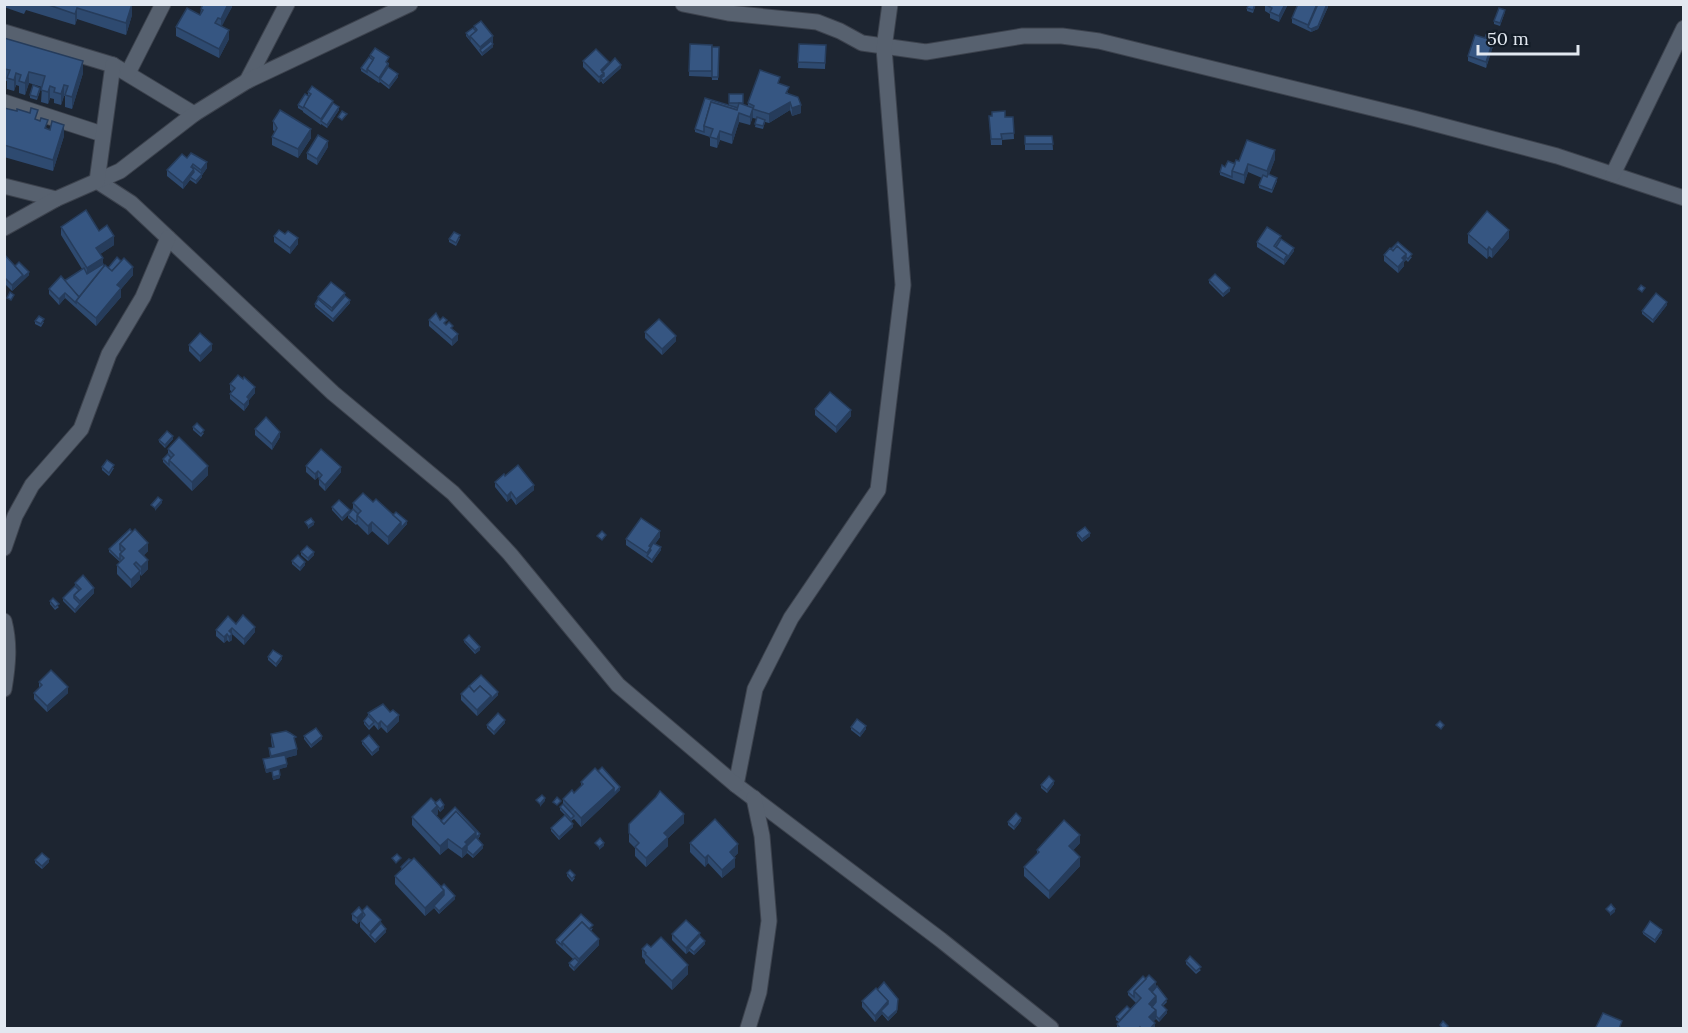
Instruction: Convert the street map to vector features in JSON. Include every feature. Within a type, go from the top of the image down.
[{"type":"street","points":[[128,73],[163,4]]},
{"type":"street","points":[[247,81],[287,4]]},
{"type":"street","points":[[4,228],[56,199],[120,171],[194,114],[247,81],[410,4]]},
{"type":"street","points":[[683,4],[728,13],[817,22],[862,43],[884,48],[926,52],[1023,36],[1062,36],[1099,41],[1557,156],[1683,198]]},
{"type":"street","points":[[736,785],[755,689],[791,618],[878,490],[903,285],[884,48],[890,4]]},
{"type":"street","points":[[1613,174],[1683,28]]},
{"type":"street","points":[[4,32],[112,65],[194,114]]},
{"type":"street","points":[[97,181],[112,65]]},
{"type":"street","points":[[4,102],[102,134]]},
{"type":"street","points":[[97,181],[130,203],[333,393],[453,493],[510,554],[618,685],[736,785],[941,940],[1051,1029]]},
{"type":"street","points":[[4,186],[56,199]]},
{"type":"street","points":[[4,548],[15,516],[32,485],[81,429],[109,354],[143,297],[168,238]]},
{"type":"street","points":[[4,621],[8,635],[9,657],[4,689]]},
{"type":"street","points":[[748,1029],[759,992],[769,921],[762,836],[754,798]]},
{"type":"building","points":[[46,4],[132,4],[126,23],[77,8],[75,14]]},
{"type":"building","points":[[203,4],[228,4],[221,19],[218,18],[215,23],[229,30],[219,49],[176,27],[187,8],[200,15]]},
{"type":"building","points":[[1249,4],[1255,4],[1253,10],[1247,8]]},
{"type":"building","points":[[1265,4],[1285,4],[1279,16],[1270,12],[1272,8]]},
{"type":"building","points":[[1298,4],[1317,4],[1308,25],[1292,18]]},
{"type":"building","points":[[1318,4],[1327,4],[1318,26],[1311,29],[1308,27]]},
{"type":"building","points":[[1499,8],[1505,10],[1500,23],[1494,21]]},
{"type":"building","points":[[481,21],[493,36],[480,47],[470,36],[477,30],[474,26]]},
{"type":"building","points":[[473,28],[476,31],[470,39],[466,33]]},
{"type":"building","points":[[1475,35],[1494,38],[1486,62],[1468,56]]},
{"type":"building","points":[[4,38],[83,61],[72,97],[65,95],[68,86],[64,85],[61,94],[54,92],[55,88],[50,86],[48,92],[41,90],[45,76],[29,72],[25,83],[19,81],[21,75],[16,73],[14,80],[7,78],[10,70],[5,69],[4,71]]},
{"type":"building","points":[[491,41],[493,44],[482,53],[480,50]]},
{"type":"building","points":[[690,44],[712,45],[712,71],[689,71]]},
{"type":"building","points":[[799,44],[826,45],[825,63],[798,62]]},
{"type":"building","points":[[712,47],[719,47],[718,77],[712,77]]},
{"type":"building","points":[[375,48],[389,57],[386,62],[388,64],[379,78],[367,69],[374,58],[370,55]]},
{"type":"building","points":[[596,49],[609,62],[601,70],[604,73],[599,77],[583,61]]},
{"type":"building","points":[[369,57],[373,60],[367,72],[361,68]]},
{"type":"building","points":[[615,58],[621,65],[603,81],[601,78],[604,73],[602,72]]},
{"type":"building","points":[[388,67],[398,74],[389,86],[380,79]]},
{"type":"building","points":[[760,70],[780,77],[778,83],[789,87],[786,93],[798,97],[801,105],[792,108],[790,102],[769,114],[753,109],[754,106],[748,103]]},
{"type":"building","points":[[33,85],[40,88],[37,97],[30,95]]},
{"type":"building","points":[[312,86],[333,101],[321,119],[303,106],[311,94],[308,92]]},
{"type":"building","points":[[305,94],[309,96],[303,108],[298,105]]},
{"type":"building","points":[[729,94],[743,94],[743,103],[729,103]]},
{"type":"building","points":[[705,98],[738,108],[737,110],[711,102],[704,132],[695,129]]},
{"type":"building","points":[[711,102],[737,110],[739,103],[753,108],[750,117],[739,113],[732,135],[720,131],[717,139],[710,137],[713,129],[704,126]]},
{"type":"building","points":[[333,103],[339,107],[327,125],[321,121]]},
{"type":"building","points":[[4,108],[30,113],[31,108],[38,110],[35,119],[48,120],[45,128],[50,130],[52,121],[64,125],[53,160],[4,145]]},
{"type":"building","points":[[280,110],[311,129],[298,149],[272,137],[277,128],[273,121]]},
{"type":"building","points":[[342,111],[347,114],[342,120],[338,117]]},
{"type":"building","points":[[1005,111],[1005,117],[1013,117],[1014,133],[1001,134],[1002,139],[991,139],[989,116],[992,116],[992,112]]},
{"type":"building","points":[[757,117],[765,120],[763,126],[755,124]]},
{"type":"building","points":[[318,135],[328,141],[317,159],[307,153]]},
{"type":"building","points":[[1025,136],[1052,136],[1053,144],[1025,144]]},
{"type":"building","points":[[1247,140],[1275,150],[1267,171],[1248,164],[1244,175],[1232,171],[1236,160],[1239,161]]},
{"type":"building","points":[[191,153],[207,162],[201,170],[193,164],[191,167],[194,169],[183,183],[167,170],[182,154],[187,158]]},
{"type":"building","points":[[1228,161],[1235,164],[1232,177],[1220,172],[1222,165],[1225,167]]},
{"type":"building","points":[[193,167],[202,174],[196,181],[190,177],[194,172]]},
{"type":"building","points":[[1268,174],[1277,178],[1272,190],[1259,185],[1263,175],[1267,177]]},
{"type":"building","points":[[86,210],[99,231],[107,225],[114,236],[96,248],[103,258],[87,268],[61,227]]},
{"type":"building","points":[[1487,211],[1509,230],[1492,250],[1489,247],[1487,250],[1468,234]]},
{"type":"building","points":[[1267,227],[1281,236],[1274,246],[1287,255],[1284,260],[1257,242]]},
{"type":"building","points":[[279,230],[285,234],[288,231],[298,238],[290,248],[274,236]]},
{"type":"building","points":[[454,232],[460,235],[456,243],[449,239]]},
{"type":"building","points":[[1281,239],[1294,248],[1287,258],[1287,255],[1276,247]]},
{"type":"building","points":[[1398,242],[1412,254],[1408,259],[1397,246],[1393,251],[1391,249]]},
{"type":"building","points":[[1397,246],[1406,254],[1398,267],[1384,255],[1390,248],[1393,251]]},
{"type":"building","points":[[4,254],[23,275],[12,285],[4,277]]},
{"type":"building","points":[[117,257],[121,261],[112,271],[108,268]]},
{"type":"building","points":[[124,258],[133,267],[117,285],[121,288],[96,318],[76,301],[105,265],[112,271]]},
{"type":"building","points":[[19,262],[29,272],[23,277],[15,266]]},
{"type":"building","points":[[103,264],[104,266],[79,297],[64,281],[84,268],[87,274]]},
{"type":"building","points":[[1215,274],[1230,288],[1223,294],[1209,280]]},
{"type":"building","points":[[61,276],[79,297],[76,303],[65,293],[59,299],[49,289]]},
{"type":"building","points":[[331,282],[345,293],[332,308],[318,297]]},
{"type":"building","points":[[1641,285],[1645,288],[1642,292],[1638,289]]},
{"type":"building","points":[[10,292],[14,295],[11,300],[7,298]]},
{"type":"building","points":[[1656,293],[1667,302],[1653,320],[1642,311]]},
{"type":"building","points":[[345,296],[350,300],[333,319],[315,304],[318,299],[332,311]]},
{"type":"building","points":[[436,313],[440,320],[443,317],[447,320],[444,323],[446,325],[449,322],[453,326],[451,328],[458,334],[452,340],[429,320]]},
{"type":"building","points":[[39,316],[44,319],[41,324],[35,321]]},
{"type":"building","points":[[659,319],[676,336],[662,349],[645,332]]},
{"type":"building","points":[[200,333],[212,344],[200,356],[189,345]]},
{"type":"building","points":[[238,375],[243,379],[244,377],[255,387],[244,405],[230,394],[235,388],[230,384]]},
{"type":"building","points":[[830,392],[851,410],[836,427],[815,409]]},
{"type":"building","points":[[266,417],[280,432],[272,444],[255,429]]},
{"type":"building","points":[[197,423],[204,430],[201,434],[193,427]]},
{"type":"building","points":[[167,431],[173,436],[165,445],[159,440]]},
{"type":"building","points":[[179,437],[208,466],[192,482],[169,460],[174,455],[168,449]]},
{"type":"building","points":[[321,449],[341,467],[325,485],[319,479],[322,475],[318,471],[315,474],[306,466]]},
{"type":"building","points":[[168,454],[171,458],[169,465],[163,459]]},
{"type":"building","points":[[107,460],[114,465],[109,473],[102,467]]},
{"type":"building","points":[[518,465],[534,485],[516,499],[511,492],[507,496],[495,482]]},
{"type":"building","points":[[363,493],[373,502],[376,499],[401,522],[388,537],[372,522],[368,526],[357,515],[361,511],[353,503]]},
{"type":"building","points":[[158,497],[162,500],[155,508],[151,505]]},
{"type":"building","points":[[339,500],[350,510],[342,518],[332,507]]},
{"type":"building","points":[[353,509],[358,514],[356,522],[348,515]]},
{"type":"building","points":[[396,512],[407,521],[401,528],[401,522],[393,515]]},
{"type":"building","points":[[311,518],[314,522],[308,526],[305,522]]},
{"type":"building","points":[[641,518],[660,531],[649,546],[651,547],[647,553],[626,539]]},
{"type":"building","points":[[1085,527],[1090,533],[1082,539],[1077,533]]},
{"type":"building","points":[[130,529],[132,532],[120,544],[122,552],[120,560],[109,549]]},
{"type":"building","points":[[135,529],[148,543],[139,551],[148,560],[141,567],[136,562],[134,564],[140,571],[131,580],[117,565],[124,558],[120,554],[125,549],[120,544]]},
{"type":"building","points":[[602,531],[606,535],[602,540],[597,536]]},
{"type":"building","points":[[653,543],[661,547],[652,560],[647,556]]},
{"type":"building","points":[[307,546],[314,552],[308,558],[301,552]]},
{"type":"building","points":[[298,555],[305,562],[300,568],[292,561]]},
{"type":"building","points":[[83,575],[94,588],[80,601],[74,595],[81,589],[75,583]]},
{"type":"building","points":[[75,586],[79,590],[74,598],[80,604],[75,610],[63,598]]},
{"type":"building","points":[[53,598],[59,604],[55,607],[50,601]]},
{"type":"building","points":[[243,615],[255,627],[244,639],[232,628],[229,631],[232,634],[229,637],[227,634],[224,637],[216,630],[228,616],[236,624]]},
{"type":"building","points":[[469,635],[480,647],[475,651],[464,640]]},
{"type":"building","points":[[273,650],[282,656],[276,664],[268,657]]},
{"type":"building","points":[[51,670],[68,687],[47,706],[34,693],[42,685],[39,682]]},
{"type":"building","points":[[481,675],[498,692],[491,699],[491,696],[480,686],[474,692],[469,686]]},
{"type":"building","points":[[469,686],[474,692],[480,686],[491,696],[477,710],[461,694]]},
{"type":"building","points":[[383,704],[390,712],[393,710],[399,715],[387,727],[381,721],[378,724],[368,713]]},
{"type":"building","points":[[498,713],[505,720],[494,732],[487,725]]},
{"type":"building","points":[[368,716],[374,722],[369,727],[364,721]]},
{"type":"building","points":[[857,719],[866,726],[860,734],[851,727]]},
{"type":"building","points":[[1440,721],[1444,725],[1441,729],[1436,725]]},
{"type":"building","points":[[316,728],[322,736],[311,745],[304,736]]},
{"type":"building","points":[[286,731],[296,737],[294,738],[297,749],[271,756],[269,748],[274,747],[271,734]]},
{"type":"building","points":[[369,735],[379,747],[372,753],[362,741]]},
{"type":"building","points":[[285,755],[287,764],[266,770],[263,759]]},
{"type":"building","points":[[602,767],[620,787],[614,794],[614,788],[598,771]]},
{"type":"building","points":[[595,768],[614,788],[581,818],[563,799],[572,790],[574,793]]},
{"type":"building","points":[[279,769],[280,775],[273,777],[272,771]]},
{"type":"building","points":[[1049,776],[1054,781],[1047,790],[1041,785]]},
{"type":"building","points":[[660,791],[684,814],[664,833],[668,837],[646,858],[635,847],[639,843],[629,833],[629,824]]},
{"type":"building","points":[[542,795],[545,798],[540,804],[536,800]]},
{"type":"building","points":[[557,797],[561,801],[557,805],[553,802]]},
{"type":"building","points":[[431,798],[438,805],[432,811],[444,824],[456,811],[476,832],[465,842],[467,844],[462,849],[448,839],[440,846],[412,817]]},
{"type":"building","points":[[440,799],[444,805],[440,809],[435,803]]},
{"type":"building","points":[[563,804],[574,816],[571,819],[560,807]]},
{"type":"building","points":[[455,807],[480,834],[476,837],[476,832],[456,811],[444,824],[441,821]]},
{"type":"building","points":[[1016,813],[1021,818],[1014,827],[1008,822]]},
{"type":"building","points":[[565,815],[573,824],[559,837],[551,828]]},
{"type":"building","points":[[715,819],[738,844],[730,852],[735,858],[722,870],[708,855],[705,858],[690,843]]},
{"type":"building","points":[[1064,820],[1080,835],[1069,846],[1080,857],[1049,891],[1024,867]]},
{"type":"building","points":[[476,837],[483,845],[473,855],[467,850],[467,846]]},
{"type":"building","points":[[600,838],[604,843],[599,847],[595,843]]},
{"type":"building","points":[[42,853],[49,859],[42,866],[35,860]]},
{"type":"building","points":[[397,854],[401,858],[396,863],[392,858]]},
{"type":"building","points":[[414,858],[444,890],[425,908],[395,876]]},
{"type":"building","points":[[409,859],[411,860],[402,869],[401,867]]},
{"type":"building","points":[[570,870],[575,875],[572,879],[567,873]]},
{"type":"building","points":[[444,884],[455,896],[439,911],[434,906],[444,895],[441,887]]},
{"type":"building","points":[[1611,904],[1615,909],[1610,913],[1606,909]]},
{"type":"building","points":[[367,906],[381,920],[370,932],[360,921],[365,915],[363,912],[357,918],[352,914],[359,907],[362,911]]},
{"type":"building","points":[[581,914],[593,925],[589,929],[582,922],[562,942],[562,945],[556,940]]},
{"type":"building","points":[[686,920],[700,933],[686,948],[672,934]]},
{"type":"building","points":[[1650,921],[1662,930],[1655,940],[1643,932]]},
{"type":"building","points":[[582,922],[599,939],[579,959],[562,942]]},
{"type":"building","points":[[381,923],[386,929],[375,940],[370,935]]},
{"type":"building","points":[[700,936],[705,941],[694,952],[689,948]]},
{"type":"building","points":[[661,937],[688,965],[672,981],[642,949],[647,944],[651,947]]},
{"type":"building","points":[[1190,956],[1201,967],[1196,971],[1186,961]]},
{"type":"building","points":[[575,958],[579,962],[574,968],[569,963]]},
{"type":"building","points":[[1149,975],[1156,982],[1149,989],[1156,996],[1149,1004],[1156,1010],[1149,1017],[1155,1023],[1150,1029],[1140,1027],[1139,1029],[1121,1029],[1117,1024],[1141,998],[1134,991]]},
{"type":"building","points":[[1143,976],[1146,979],[1134,991],[1134,997],[1128,992]]},
{"type":"building","points":[[884,982],[898,999],[897,1010],[888,1018],[881,1011],[888,1001],[877,990]]},
{"type":"building","points":[[1157,986],[1167,999],[1162,1005],[1167,1010],[1159,1019],[1156,1016],[1156,1010],[1152,1007],[1156,1002],[1156,996],[1152,992]]},
{"type":"building","points":[[876,988],[888,1001],[875,1016],[862,1001]]},
{"type":"building","points":[[1127,1006],[1130,1009],[1120,1020],[1116,1017]]},
{"type":"building","points":[[1603,1013],[1622,1021],[1619,1029],[1595,1029]]},
{"type":"building","points":[[1443,1021],[1448,1026],[1445,1029],[1440,1025]]}]
